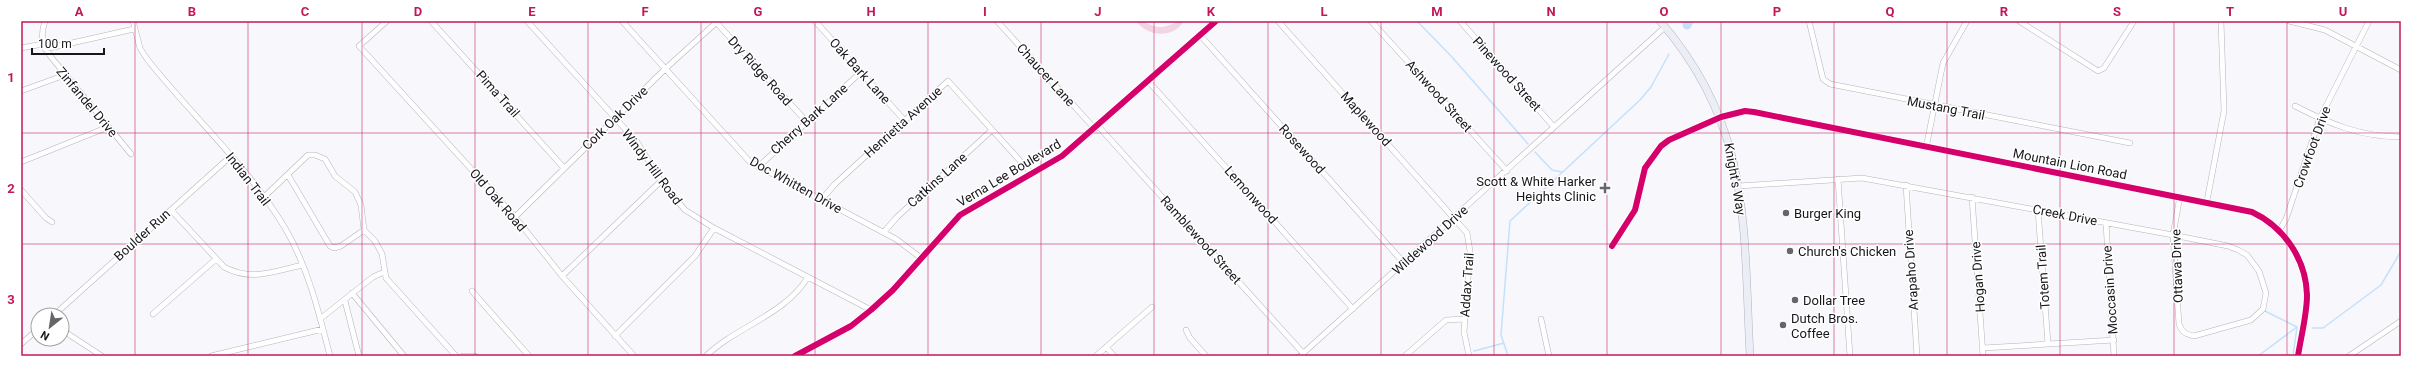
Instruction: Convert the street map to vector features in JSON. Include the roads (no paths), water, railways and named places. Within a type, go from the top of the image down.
[{"type":"main road","name":"Knight's Way","points":[[1660,21],[1702,77],[1721,117],[1731,149],[1739,186],[1750,356]]},
{"type":"street","points":[[44,46],[42,37],[45,21]]},
{"type":"street","name":"Indian Trail","points":[[132,21],[140,48],[165,81],[231,156],[264,197],[285,228],[303,265],[330,356]]},
{"type":"street","name":"Old Oak Road","points":[[386,21],[359,46],[515,217],[562,276],[634,356]]},
{"type":"street","name":"Pima Trail","points":[[431,21],[564,168]]},
{"type":"street","name":"Windy Hill Road","points":[[527,21],[637,142],[661,180],[685,210],[714,228],[871,310]]},
{"type":"street","name":"Doc Whitten Drive","points":[[622,21],[743,156],[758,167],[905,244],[921,258]]},
{"type":"street","name":"Cork Oak Drive","points":[[515,217],[665,69],[716,21]]},
{"type":"street","name":"Dry Ridge Road","points":[[716,21],[806,121]]},
{"type":"street","name":"Oak Bark Lane","points":[[815,21],[905,121]]},
{"type":"street","name":"Chaucer Lane","points":[[997,21],[1096,128]]},
{"type":"street","name":"Verna Lee Boulevard","points":[[795,356],[851,326],[893,290],[960,215],[1062,156],[1149,82],[1216,21]]},
{"type":"street","name":"Maplewood","points":[[1278,21],[1455,218]]},
{"type":"street","name":"Ashwood Street","points":[[1371,21],[1507,171]]},
{"type":"street","name":"Pinewood Street","points":[[1460,21],[1554,127]]},
{"type":"street","name":"Mustang Trail","points":[[1809,21],[1825,82],[1935,106],[2130,143]]},
{"type":"street","points":[[1926,148],[1943,63],[1967,21]]},
{"type":"street","points":[[2019,21],[2098,70],[2101,70],[2134,21]]},
{"type":"street","points":[[2207,201],[2224,111],[2221,21]]},
{"type":"street","points":[[2289,21],[2325,30],[2401,70]]},
{"type":"street","name":"Crowfoot Drive","points":[[2279,231],[2286,219],[2320,118],[2369,21]]},
{"type":"street","name":"Wildewood Drive","points":[[1302,355],[1665,27]]},
{"type":"street","points":[[21,48],[44,46],[134,29]]},
{"type":"street","name":"Rosewood","points":[[1200,35],[1404,263]]},
{"type":"street","name":"Zinfandel Drive","points":[[44,46],[65,75],[131,154]]},
{"type":"street","name":"Cherry Bark Lane","points":[[758,167],[806,121],[861,72]]},
{"type":"street","points":[[21,91],[65,75]]},
{"type":"street","name":"Henrietta Avenue","points":[[821,200],[835,184],[948,81],[1031,173]]},
{"type":"street","name":"Lemonwood","points":[[1149,82],[1353,309]]},
{"type":"street","points":[[2295,106],[2356,133],[2370,136],[2401,138]]},
{"type":"street","name":"Mountain Lion Road","points":[[1612,246],[1635,210],[1645,168],[1653,154],[1668,140],[1721,117],[1745,111],[1754,112],[1926,148],[2207,201],[2252,212],[2279,231],[2295,250],[2306,284],[2307,296],[2298,356]]},
{"type":"street","points":[[21,162],[108,127]]},
{"type":"street","name":"Ramblewood Street","points":[[1096,128],[1302,355]]},
{"type":"street","name":"Catkins Lane","points":[[884,232],[897,216],[992,130]]},
{"type":"street","points":[[264,197],[308,155],[315,155],[325,159],[335,176],[355,192],[361,205],[364,230],[375,241],[382,254],[386,278],[430,329],[456,356]]},
{"type":"street","name":"Boulder Run","points":[[63,307],[231,156]]},
{"type":"street","points":[[288,175],[330,246],[334,248],[341,246],[364,230]]},
{"type":"street","name":"Creek Drive","points":[[1739,186],[1862,178],[2173,235],[2228,246],[2247,255],[2259,271],[2266,292],[2263,309],[2251,320],[2194,336],[2186,334]]},
{"type":"street","points":[[1838,179],[1850,356]]},
{"type":"street","points":[[562,276],[661,180]]},
{"type":"street","name":"Arapaho Drive","points":[[1906,185],[1917,356]]},
{"type":"street","points":[[21,190],[46,218],[52,222]]},
{"type":"street","name":"Ottawa Drive","points":[[2180,196],[2173,235],[2179,324],[2186,334]]},
{"type":"street","name":"Hogan Drive","points":[[1972,197],[1983,356]]},
{"type":"street","points":[[170,210],[216,259],[232,272],[253,276],[303,265]]},
{"type":"street","name":"Totem Trail","points":[[2038,210],[2048,344]]},
{"type":"street","name":"Addax Trail","points":[[1455,218],[1467,233],[1470,244],[1464,318],[1465,342],[1469,356]]},
{"type":"street","name":"Moccasin Drive","points":[[2106,223],[2114,356]]},
{"type":"street","points":[[615,336],[695,256],[714,228]]},
{"type":"street","points":[[153,314],[216,259]]},
{"type":"street","points":[[320,319],[345,301],[352,293],[373,276],[384,272]]},
{"type":"street","points":[[706,356],[732,336],[785,304],[801,289],[808,277]]},
{"type":"street","points":[[472,291],[529,356]]},
{"type":"street","points":[[352,293],[404,356]]},
{"type":"street","points":[[345,301],[359,356]]},
{"type":"street","points":[[1096,356],[1152,307]]},
{"type":"street","points":[[1405,356],[1446,320],[1464,318]]},
{"type":"street","points":[[1541,320],[1549,356]]},
{"type":"street","points":[[2349,356],[2401,321]]},
{"type":"street","points":[[211,356],[323,329]]},
{"type":"street","points":[[1186,330],[1206,356]]},
{"type":"street","points":[[70,335],[102,356]]},
{"type":"street","points":[[21,344],[30,336]]},
{"type":"street","points":[[1983,348],[2114,340]]},
{"type":"street","points":[[1106,348],[1114,356]]},
{"type":"street","points":[[463,356],[475,356]]},
{"type":"waterway","points":[[1417,21],[1452,57],[1528,144]]},
{"type":"waterway","points":[[1687,25],[1689,21]]},
{"type":"waterway","points":[[1508,356],[1501,335],[1510,221],[1640,100],[1651,87],[1669,54]]},
{"type":"waterway","points":[[1535,152],[1552,170],[1562,172]]},
{"type":"waterway","points":[[2313,328],[2323,328],[2381,285],[2401,251]]},
{"type":"waterway","points":[[2265,311],[2297,327]]},
{"type":"waterway","points":[[2258,356],[2297,327]]},
{"type":"waterway","points":[[2293,356],[2297,327]]},
{"type":"waterway","points":[[1474,351],[1504,343]]},
{"type":"place","name":"Scott & White Harker Heights Clinic","points":[[1605,188]]},
{"type":"place","name":"Burger King","points":[[1786,213]]},
{"type":"place","name":"Church's Chicken","points":[[1790,251]]},
{"type":"place","name":"Dollar Tree","points":[[1795,300]]},
{"type":"place","name":"Dutch Bros. Coffee","points":[[1783,325]]}]
